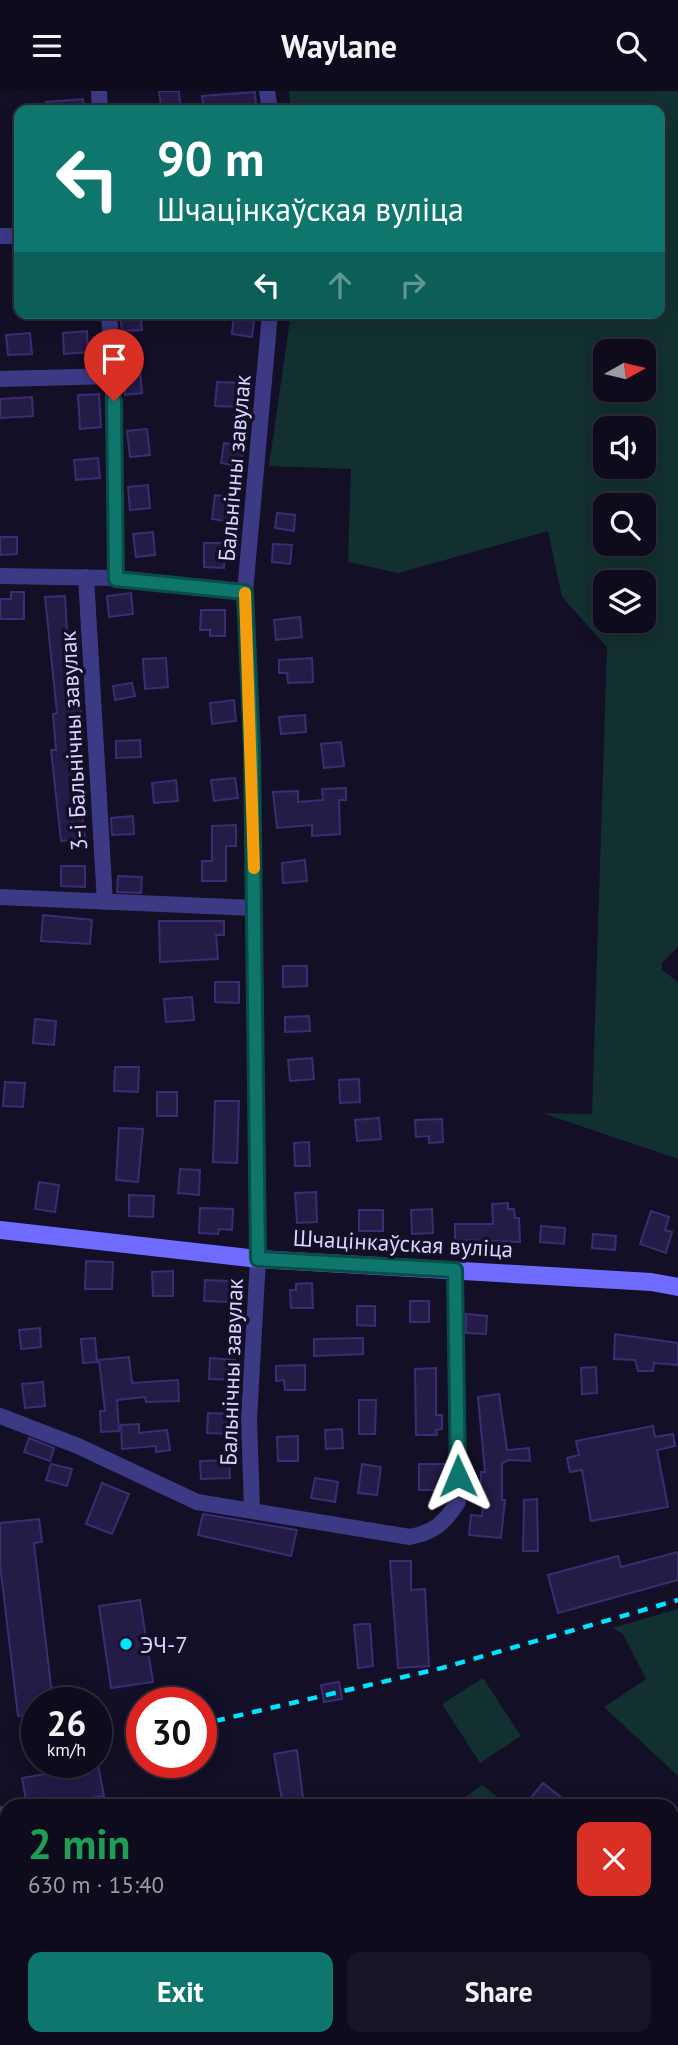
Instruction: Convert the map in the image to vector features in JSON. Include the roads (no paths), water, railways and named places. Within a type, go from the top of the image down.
[{"type":"street","points":[[108,319],[113,376],[116,579]]},
{"type":"street","name":"Бальнічны завулак","points":[[252,1509],[248,1419],[258,1259],[254,908],[245,592],[269,319]]},
{"type":"street","points":[[0,379],[113,376]]},
{"type":"street","points":[[0,576],[86,577],[245,592]]},
{"type":"street","name":"3-і Бальнічны завулак","points":[[86,577],[105,902]]},
{"type":"street","points":[[0,897],[254,908]]},
{"type":"street","name":"Шчацінкаўская вуліца","points":[[0,1230],[258,1259],[650,1282],[678,1287]]},
{"type":"street","points":[[0,1416],[78,1446],[197,1502],[231,1510],[252,1509],[342,1528],[410,1537],[432,1532],[446,1521],[458,1502],[455,1270]]},
{"type":"railway","points":[[217,1721],[442,1668],[678,1600]]},
{"type":"place","name":"ЭЧ-7","points":[[126,1644]]}]
